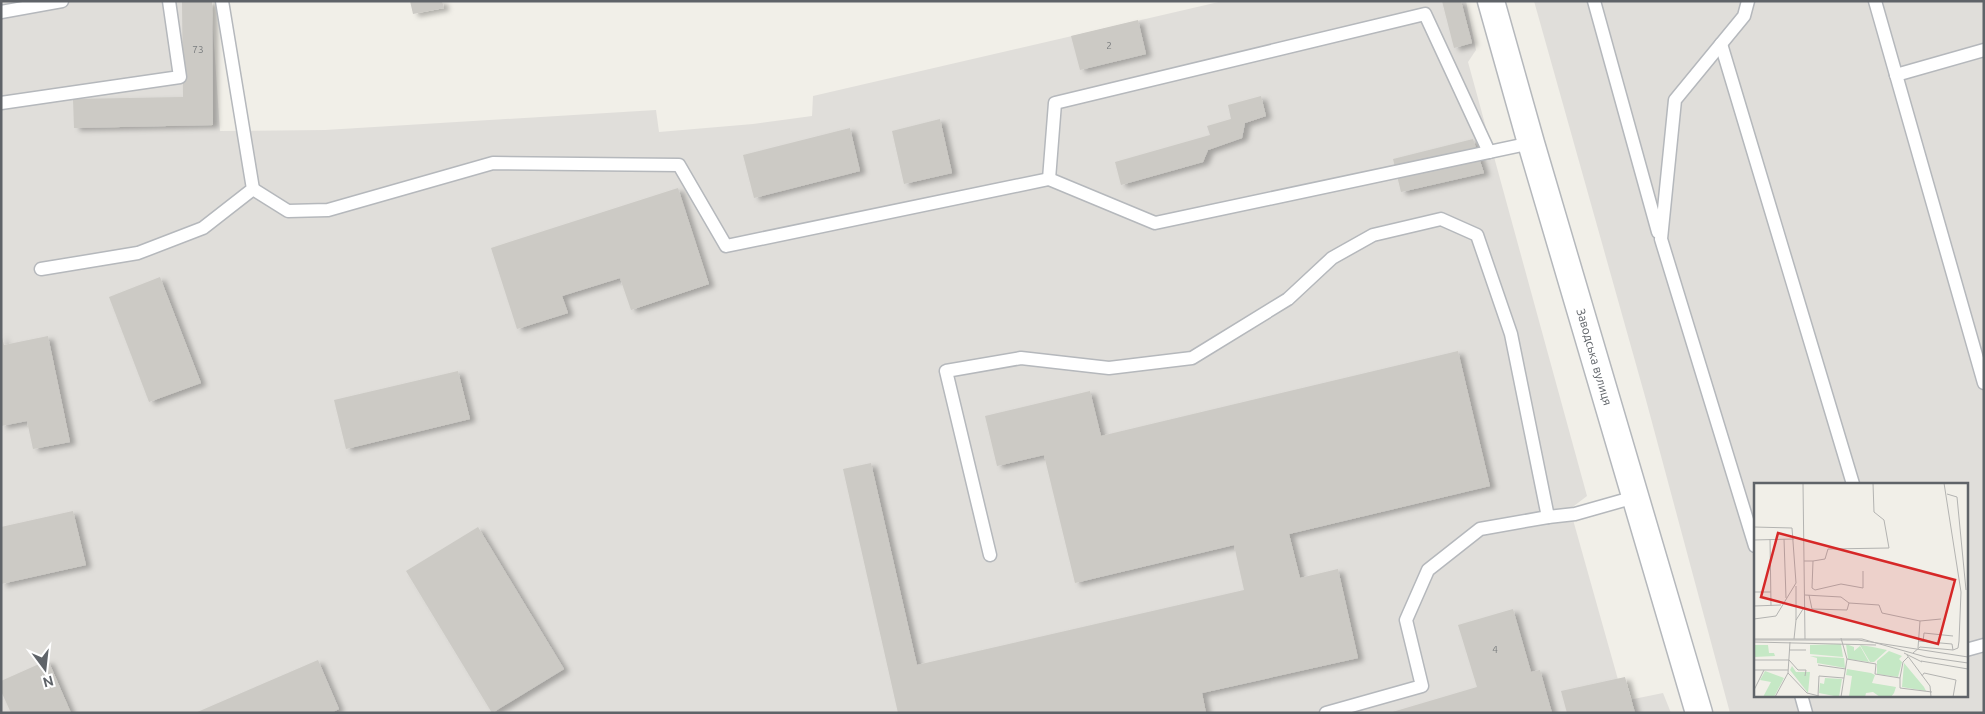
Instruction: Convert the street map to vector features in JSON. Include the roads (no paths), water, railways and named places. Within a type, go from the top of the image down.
[{"type":"street","name":"Заводська вулиця","points":[[1491,1],[1699,713]]},
{"type":"street","points":[[1498,30],[1507,1]]},
{"type":"lane","points":[[1,12],[62,1]]},
{"type":"lane","points":[[1,103],[180,77],[169,1]]},
{"type":"lane","points":[[222,1],[253,189],[288,211],[328,210],[493,163],[679,165],[726,246],[1050,179],[1155,224],[1531,142]]},
{"type":"lane","points":[[1594,1],[1660,240],[1754,543]]},
{"type":"lane","points":[[1660,240],[1675,100],[1744,16],[1748,1]]},
{"type":"lane","points":[[1874,1],[1984,383]]},
{"type":"lane","points":[[1050,179],[1056,104],[1425,14],[1489,152]]},
{"type":"lane","points":[[1721,44],[1853,483]]},
{"type":"lane","points":[[1896,75],[1984,50]]},
{"type":"lane","points":[[41,269],[138,253],[203,228],[253,189]]},
{"type":"lane","points":[[990,555],[946,371],[1021,358],[1108,368],[1192,358],[1288,299],[1332,258],[1373,235],[1441,219],[1477,235],[1511,334],[1548,517]]},
{"type":"lane","points":[[1326,713],[1422,686],[1406,620],[1428,570],[1480,529],[1575,514],[1636,497]]},
{"type":"lane","points":[[1968,649],[1984,645]]},
{"type":"lane","points":[[1803,696],[1806,713]]}]
